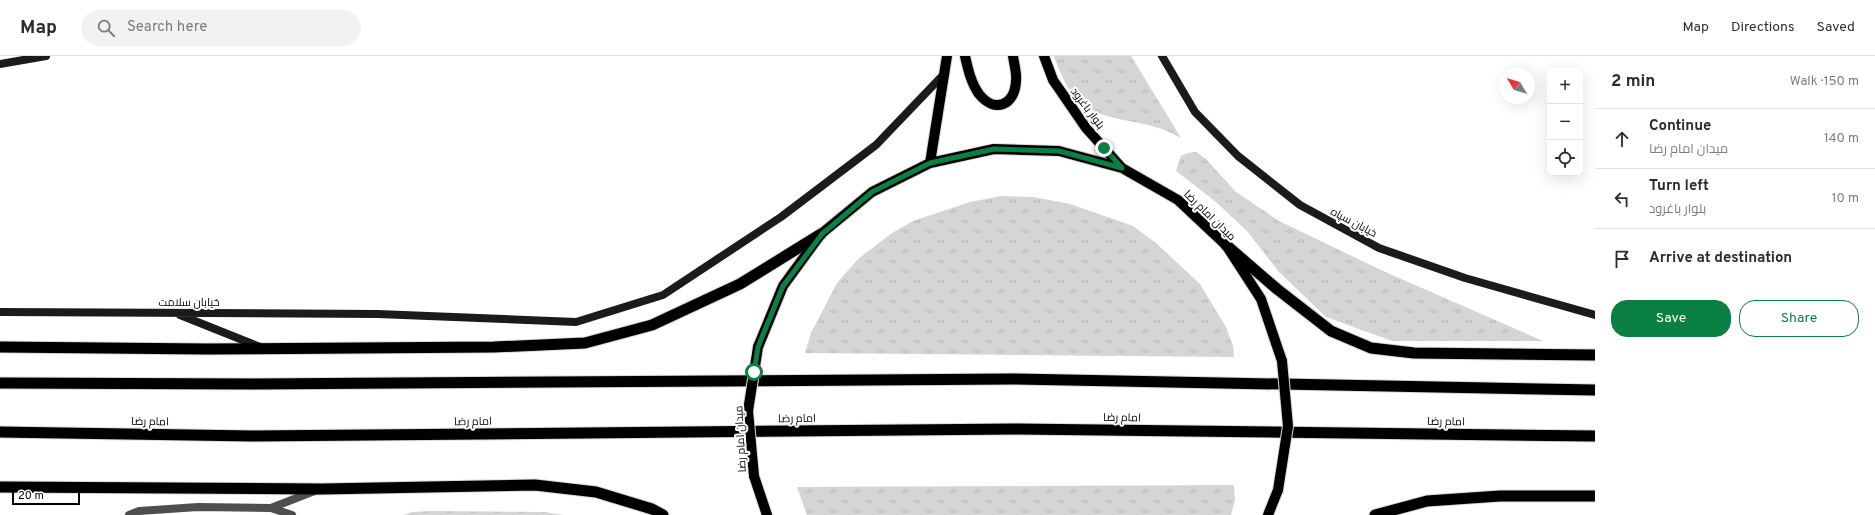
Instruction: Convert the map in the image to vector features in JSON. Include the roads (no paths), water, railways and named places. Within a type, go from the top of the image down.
[{"type":"highway","points":[[0,347],[494,347],[585,343],[659,322],[740,284],[822,234]]},
{"type":"highway","points":[[1226,245],[1277,289],[1331,331],[1371,348],[1414,353],[1595,355]]},
{"type":"highway","points":[[0,383],[254,384],[1012,379],[1595,390]]},
{"type":"highway","name":"امام رضا","points":[[0,432],[253,436],[1016,429],[1595,436]]},
{"type":"highway","points":[[0,487],[322,489],[535,485],[596,492],[652,509],[663,515]]},
{"type":"highway","points":[[1375,515],[1426,501],[1500,496],[1595,496]]},
{"type":"main road","points":[[0,64],[46,56]]},
{"type":"main road","points":[[930,163],[947,56]]},
{"type":"main road","points":[[965,56],[970,77],[979,93],[988,103],[998,106],[1007,102],[1014,95],[1016,80],[1013,56]]},
{"type":"main road","name":"بلوار باغرود","points":[[1044,56],[1052,80],[1086,128],[1122,168]]},
{"type":"main road","name":"خیابان سپاه","points":[[1162,56],[1195,112],[1238,156],[1300,205],[1379,248],[1465,278],[1595,315]]},
{"type":"main road","name":"خیابان سلامت","points":[[0,312],[378,314],[576,322],[663,295],[781,218],[876,145],[945,73]]},
{"type":"main road","name":"میدان امام رضا","points":[[767,515],[754,476],[748,411],[758,347],[783,286],[822,234],[872,192],[930,163],[994,149],[1059,151],[1122,168],[1178,200],[1226,245],[1261,299],[1282,360],[1288,426],[1278,490],[1268,515]]},
{"type":"main road","points":[[177,314],[263,348]]},
{"type":"street","points":[[271,508],[322,489]]},
{"type":"street","points":[[129,515],[139,511],[198,507],[271,508],[292,515]]}]
